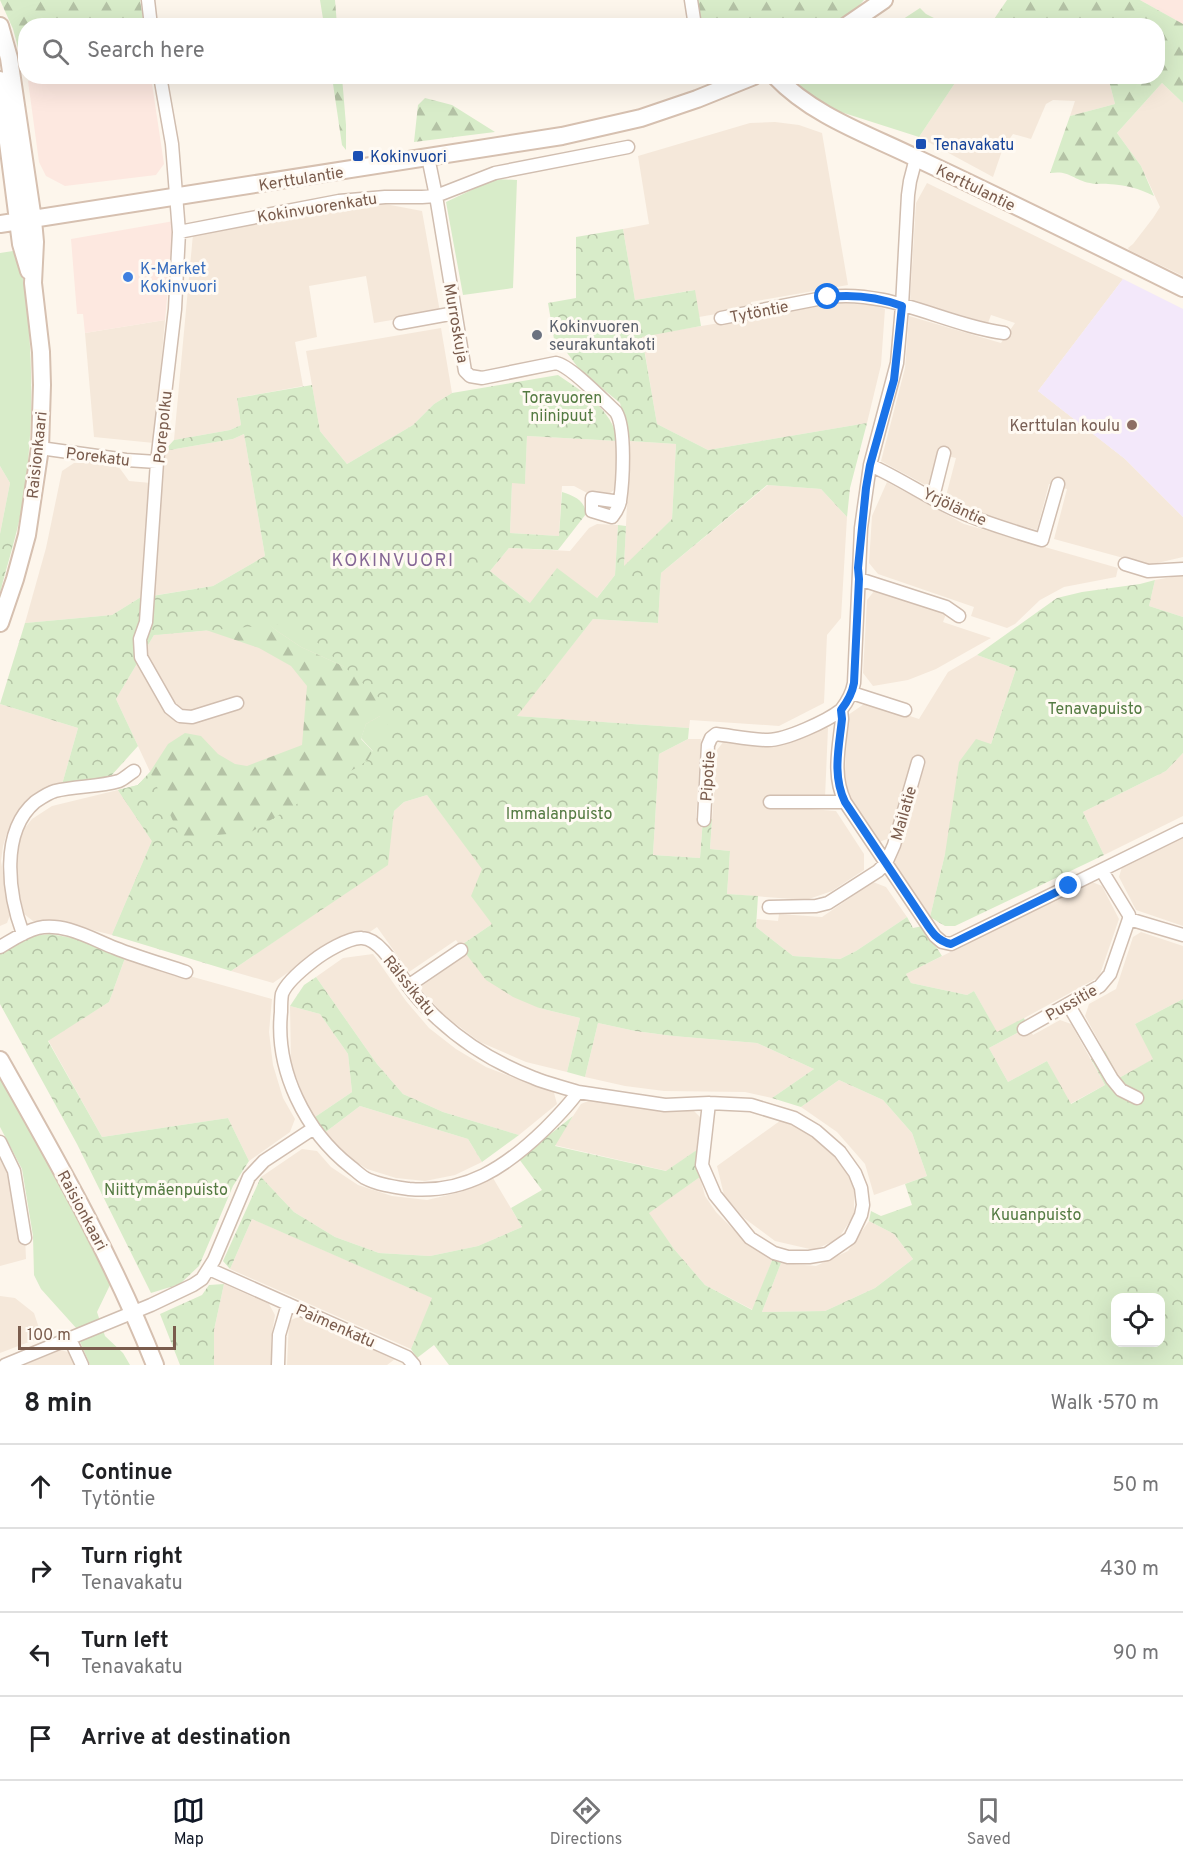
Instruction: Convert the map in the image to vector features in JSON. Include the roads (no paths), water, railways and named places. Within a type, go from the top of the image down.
[{"type":"main road","points":[[858,18],[884,0]]},
{"type":"main road","name":"Raisionkaari","points":[[0,26],[9,58],[25,221]]},
{"type":"main road","name":"Raisionkaari","points":[[0,80],[25,221],[35,242],[33,283],[41,351],[42,385],[39,448],[27,535],[0,623]]},
{"type":"main road","name":"Kerttulantie","points":[[0,224],[562,136],[641,118],[717,84]]},
{"type":"main road","name":"Kerttulantie","points":[[783,84],[809,106],[1183,288]]},
{"type":"main road","name":"Raisionkaari","points":[[0,1060],[98,1237],[155,1365]]},
{"type":"street","points":[[148,0],[150,18]]},
{"type":"street","points":[[691,0],[694,18]]},
{"type":"street","points":[[161,84],[172,144],[179,232]]},
{"type":"street","name":"Kokinvuorenkatu","points":[[179,232],[339,201],[436,196],[495,173],[628,147]]},
{"type":"street","name":"Murroskuja","points":[[428,157],[465,371],[470,376],[482,378],[556,363],[562,364],[621,419],[623,450],[620,502]]},
{"type":"street","points":[[916,158],[908,195],[902,306],[894,380],[870,465],[861,528],[854,683],[852,693],[841,710],[837,780],[845,802],[935,936],[942,942],[951,944],[1183,830]]},
{"type":"street","name":"Porepolku","points":[[179,232],[175,309],[158,462],[146,622],[140,639],[141,657],[170,708],[180,716],[192,717],[237,703]]},
{"type":"street","name":"Tytöntie","points":[[721,318],[845,295],[860,296],[902,306],[985,331],[1004,333]]},
{"type":"street","points":[[400,323],[454,314]]},
{"type":"street","name":"Porekatu","points":[[39,448],[158,462]]},
{"type":"street","points":[[933,497],[944,453]]},
{"type":"street","name":"Yrjöläntie","points":[[870,465],[975,518],[1042,540],[1058,483]]},
{"type":"street","points":[[1125,564],[1148,571],[1183,569]]},
{"type":"street","points":[[859,579],[946,607],[959,616]]},
{"type":"street","points":[[852,693],[905,710]]},
{"type":"street","name":"Pipotie","points":[[704,820],[708,745],[711,738],[716,734],[768,740],[782,738],[832,717],[841,710]]},
{"type":"street","name":"Mailatie","points":[[886,863],[894,845],[918,762]]},
{"type":"street","points":[[23,934],[8,873],[10,838],[21,815],[53,791],[121,780],[134,771]]},
{"type":"street","points":[[770,802],[845,802]]},
{"type":"street","points":[[769,908],[816,906],[828,903],[878,871],[886,863]]},
{"type":"street","points":[[1102,871],[1129,915],[1129,919],[1183,935]]},
{"type":"street","name":"Pussitie","points":[[1024,1029],[1100,986],[1110,974],[1129,919]]},
{"type":"street","points":[[0,946],[38,928],[49,927],[81,934],[186,972]]},
{"type":"street","name":"Rälssikatu","points":[[578,1092],[568,1106],[527,1147],[492,1172],[460,1185],[425,1190],[393,1187],[365,1178],[338,1157],[314,1128],[298,1100],[284,1064],[279,1027],[282,993],[300,972],[319,957],[341,944],[362,938],[376,942],[408,986],[438,1019],[467,1042],[535,1078],[578,1092],[664,1105],[709,1102]]},
{"type":"street","points":[[408,986],[461,950]]},
{"type":"street","points":[[1068,1004],[1112,1080],[1121,1090],[1137,1098]]},
{"type":"street","points":[[709,1102],[751,1105],[794,1118],[816,1131],[840,1152],[855,1173],[861,1188],[861,1215],[850,1238],[827,1254],[809,1257],[788,1257],[774,1253],[750,1238],[715,1195],[702,1165],[709,1102]]},
{"type":"street","points":[[5,1365],[133,1312],[202,1279],[209,1269],[249,1177],[264,1161],[314,1128]]},
{"type":"street","points":[[0,1142],[14,1171],[25,1238]]},
{"type":"street","name":"Paimenkatu","points":[[209,1269],[407,1357],[414,1365]]},
{"type":"street","name":"Paimenkatu","points":[[278,1365],[279,1335],[288,1304]]},
{"type":"street","points":[[70,1339],[82,1365]]},
{"type":"place","name":"Tenavakatu","points":[[921,144]]},
{"type":"place","name":"Kokinvuori","points":[[358,156]]},
{"type":"place","name":"K-Market Kokinvuori","points":[[128,277]]},
{"type":"place","name":"Kokinvuoren seurakuntakoti","points":[[537,335]]},
{"type":"place","name":"Kerttulan koulu","points":[[1132,425]]},
{"type":"district","name":"KOKINVUORI","points":[[393,560]]},
{"type":"park label","name":"Toravuoren niinipuut","points":[[562,406]]},
{"type":"park label","name":"Tenavapuisto","points":[[1095,708]]},
{"type":"park label","name":"Immalanpuisto","points":[[559,813]]},
{"type":"park label","name":"Niittymäenpuisto","points":[[166,1189]]},
{"type":"park label","name":"Kuuanpuisto","points":[[1036,1214]]}]
